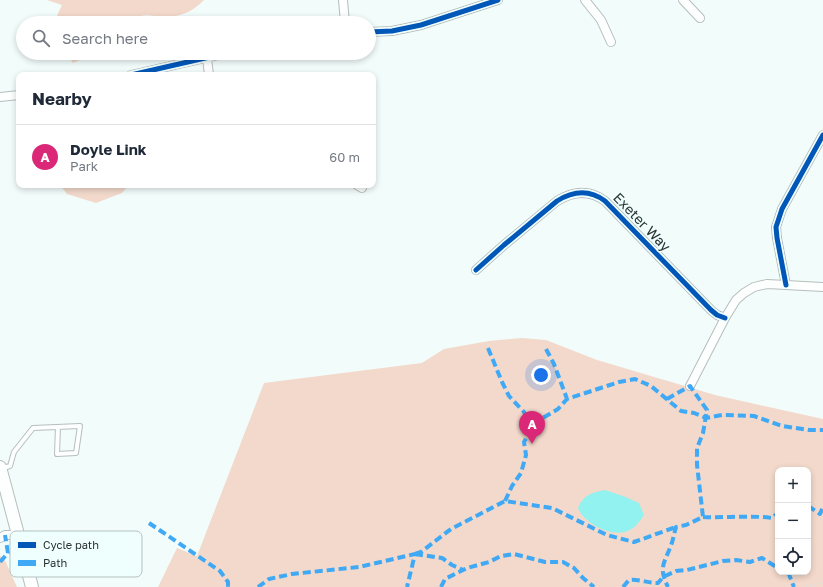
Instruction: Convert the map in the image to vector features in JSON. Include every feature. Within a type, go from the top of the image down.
[{"type":"main road","points":[[0,468],[17,531]]},
{"type":"main road","points":[[29,577],[32,587]]},
{"type":"street","points":[[343,0],[344,16]]},
{"type":"street","points":[[376,32],[392,31],[421,25],[498,0]]},
{"type":"street","points":[[585,0],[601,20],[611,42]]},
{"type":"street","points":[[683,0],[700,18]]},
{"type":"street","points":[[144,72],[198,60]]},
{"type":"street","points":[[207,60],[209,72]]},
{"type":"street","points":[[0,97],[16,95]]},
{"type":"street","points":[[786,285],[776,227],[782,209],[823,135]]},
{"type":"street","name":"Exeter Way","points":[[476,270],[504,244],[557,201],[575,193],[588,193],[605,201],[711,310],[717,315],[725,318]]},
{"type":"street","points":[[690,386],[725,318],[736,300],[748,290],[767,284],[823,287]]},
{"type":"street","points":[[0,538],[5,535],[10,535]]},
{"type":"lane","points":[[0,468],[10,466],[14,452],[33,428],[80,426],[76,454],[57,454],[58,427]]},
{"type":"path","points":[[806,587],[823,583]]},
{"type":"shaded area","points":[[47,0],[204,0],[190,11],[175,16],[57,16],[62,5]]},
{"type":"shaded area","points":[[71,60],[80,60],[73,63]]},
{"type":"shaded area","points":[[62,188],[126,188],[122,193],[96,203],[67,194]]},
{"type":"shaded area","points":[[522,338],[546,340],[597,360],[715,395],[823,419],[823,587],[158,587],[177,548],[197,556],[264,383],[422,363],[444,349],[489,341]]},
{"type":"shaded area","points":[[0,556],[4,558],[10,571],[10,577],[13,577],[17,587],[0,587]]},
{"type":"water","points":[[605,490],[639,503],[644,515],[634,527],[628,531],[619,533],[605,530],[591,523],[581,514],[578,508],[580,503],[586,497],[592,493]]},
{"type":"marked path","points":[[488,348],[509,396],[524,412],[532,428]]},
{"type":"marked path","points":[[546,349],[554,364],[567,399]]},
{"type":"marked path","points":[[505,501],[512,486],[521,473],[526,455],[524,442],[532,428],[541,419],[558,409],[567,399],[619,382],[635,379],[651,386],[681,411],[694,413],[706,418],[722,415],[754,416],[782,426],[809,430],[823,430]]},
{"type":"marked path","points":[[667,399],[690,386],[707,410],[703,433],[697,448],[697,465],[703,517],[686,525],[676,527],[663,567],[665,581],[668,587]]},
{"type":"marked path","points":[[415,554],[421,552],[451,529],[505,501],[552,508],[607,535],[634,542],[676,527]]},
{"type":"marked path","points":[[811,508],[820,514],[823,507]]},
{"type":"marked path","points":[[703,517],[772,518],[775,516]]},
{"type":"marked path","points":[[149,523],[220,571],[228,582],[228,587]]},
{"type":"marked path","points":[[0,562],[8,553],[5,535]]},
{"type":"marked path","points":[[415,554],[442,558],[463,570]]},
{"type":"marked path","points":[[258,587],[269,579],[292,574],[359,567],[415,554],[407,587]]},
{"type":"marked path","points":[[441,587],[445,579],[467,568],[489,562],[501,556],[514,554],[545,562],[563,562],[574,568],[594,587]]},
{"type":"marked path","points":[[623,587],[629,580],[658,583],[663,577],[676,571],[687,570],[723,561],[736,560],[750,562],[762,558],[775,566]]},
{"type":"marked path","points":[[789,575],[794,587]]},
{"type":"cycle path","points":[[376,32],[392,31],[421,25],[498,0]]},
{"type":"cycle path","points":[[144,72],[196,60]]},
{"type":"cycle path","points":[[786,285],[776,227],[782,209],[823,135]]},
{"type":"cycle path","points":[[476,270],[557,201],[575,193],[587,193],[599,197],[605,201],[711,310],[717,315],[725,318]]},
{"type":"place","name":"Doyle Link","points":[[532,444]]}]
